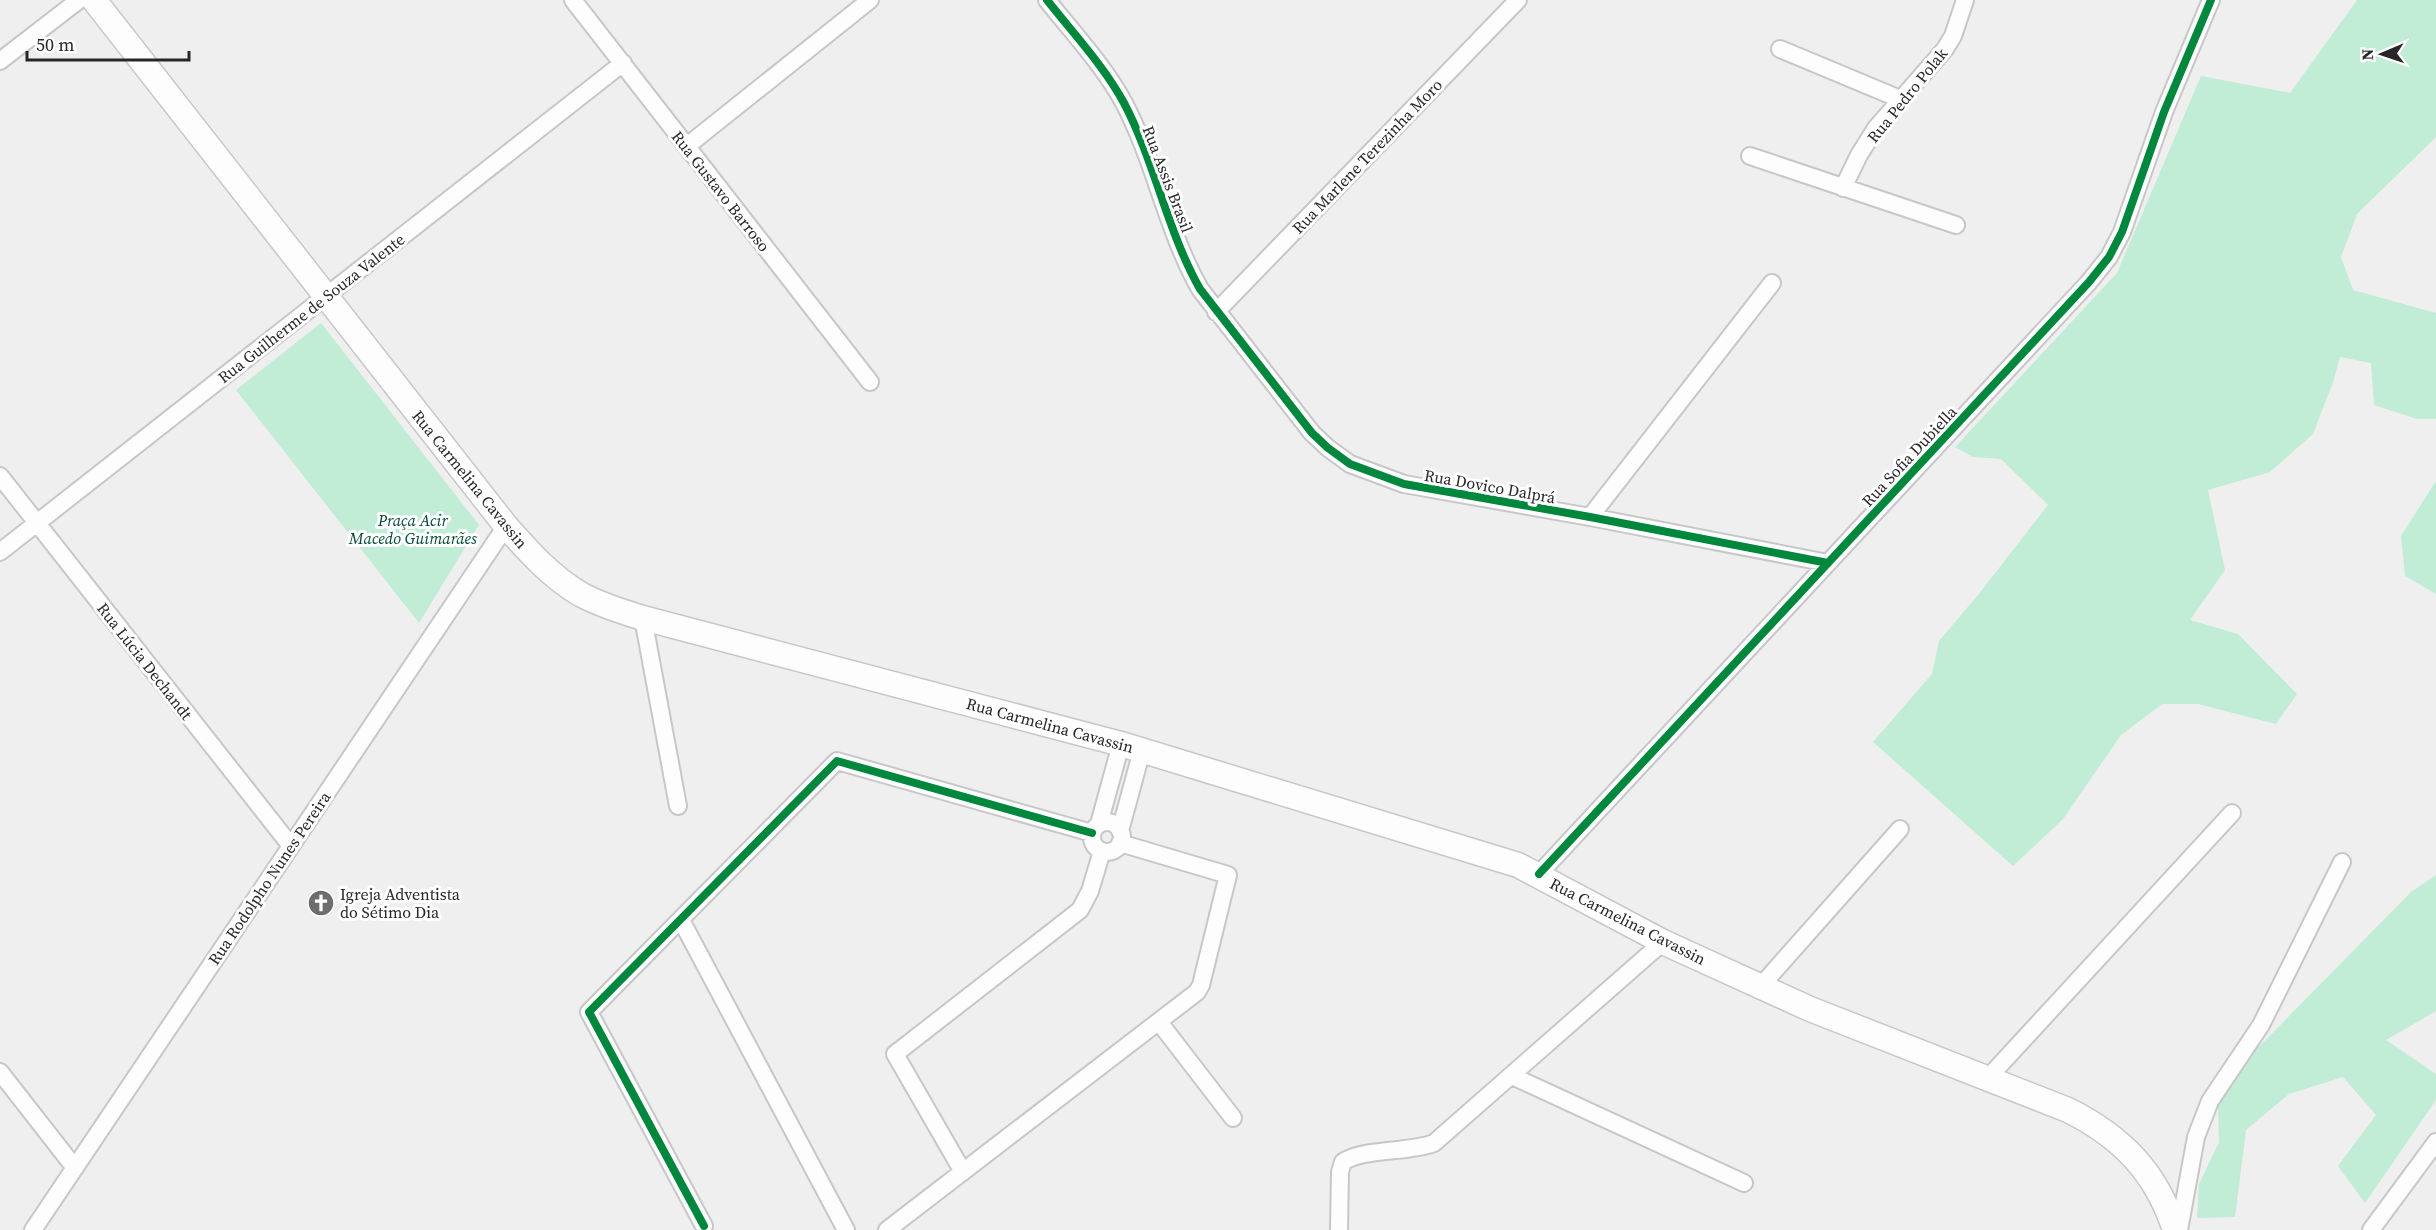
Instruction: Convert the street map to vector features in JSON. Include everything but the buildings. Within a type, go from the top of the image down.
[{"type":"main road","name":"Rua Carmelina Cavassin","points":[[93,0],[506,526],[554,575],[581,594],[610,608],[643,618],[1132,747],[1493,857],[1539,874],[1602,912],[1760,987],[1810,1009],[2068,1110],[2114,1137],[2134,1156],[2152,1180],[2177,1230]]},
{"type":"street","points":[[0,61],[79,0]]},
{"type":"street","name":"Rua Gustavo Barroso","points":[[573,0],[870,382]]},
{"type":"street","points":[[687,146],[870,0]]},
{"type":"street","name":"Rua Assis Brasil","points":[[1047,0],[1106,76],[1123,102],[1135,128],[1186,265],[1216,312]]},
{"type":"street","name":"Rua Marlene Terezinha Moro","points":[[1216,312],[1518,0]]},
{"type":"street","name":"Rua Pedro Polak","points":[[1844,188],[1864,146],[1900,99],[1946,49],[1953,36],[1965,0]]},
{"type":"street","name":"Rua Sofia Dubiella","points":[[1539,874],[2081,291],[2109,257],[2122,232],[2157,130],[2211,0]]},
{"type":"street","points":[[1780,50],[1900,99]]},
{"type":"street","name":"Rua Guilherme de Souza Valente","points":[[0,552],[622,63]]},
{"type":"street","points":[[1750,156],[1956,225]]},
{"type":"street","points":[[1590,517],[1772,283]]},
{"type":"street","name":"Rua Dovico Dalprá","points":[[1216,312],[1312,433],[1350,464],[1404,484],[1828,563]]},
{"type":"street","name":"Rua Lúcia Dechandt","points":[[0,476],[291,846]]},
{"type":"street","name":"Rua Rodolpho Nunes Pereira","points":[[33,1230],[506,526]]},
{"type":"street","points":[[643,618],[678,806]]},
{"type":"street","points":[[1132,747],[1120,837],[1111,852],[1102,851],[1095,846],[1095,829],[1132,747]]},
{"type":"street","points":[[704,1226],[590,1012],[837,761],[1095,829],[1113,824],[1120,837],[1228,874],[1201,985],[1193,996],[887,1230]]},
{"type":"street","points":[[1987,1079],[2232,813]]},
{"type":"street","points":[[1760,987],[1900,829]]},
{"type":"street","points":[[963,1172],[895,1054],[1080,910],[1090,891],[1102,851]]},
{"type":"street","points":[[2177,1230],[2196,1137],[2210,1101],[2261,1025],[2342,862]]},
{"type":"street","points":[[681,920],[846,1230]]},
{"type":"street","points":[[1339,1230],[1340,1172],[1344,1162],[1354,1156],[1414,1149],[1434,1143],[1663,942]]},
{"type":"street","points":[[1159,1022],[1233,1118]]},
{"type":"street","points":[[0,1072],[75,1168]]},
{"type":"street","points":[[1512,1076],[1744,1183]]},
{"type":"street","points":[[2371,1230],[2436,1142]]},
{"type":"green space","points":[[2357,0],[2436,0],[2436,137],[2357,214],[2341,257],[2353,290],[2436,313],[2436,419],[2417,419],[2374,405],[2371,363],[2340,357],[2313,434],[2270,472],[2208,490],[2225,570],[2190,620],[2238,634],[2297,694],[2276,724],[2198,704],[2162,704],[2121,735],[2063,819],[2013,866],[1873,742],[1932,674],[1939,641],[2048,505],[2001,459],[1973,457],[1955,447],[2117,273],[2201,76],[2290,93]]},
{"type":"green space","name":"Praça Acir Macedo Guimarães","points":[[321,323],[479,525],[419,623],[236,390]]},
{"type":"green space","points":[[2436,481],[2436,594],[2405,576],[2401,536]]},
{"type":"green space","points":[[2436,875],[2436,1011],[2386,1040],[2436,1074],[2436,1100],[2365,1203],[2338,1166],[2376,1115],[2343,1077],[2289,1094],[2246,1130],[2235,1217],[2197,1218],[2199,1184],[2219,1142],[2218,1104],[2240,1066],[2411,892]]},
{"type":"cycle path","points":[[1047,0],[1098,63],[1124,103],[1144,149],[1179,244],[1200,289],[1312,433],[1350,464],[1404,484],[1828,563]]},
{"type":"cycle path","points":[[1539,874],[2089,282],[2109,257],[2122,232],[2164,112],[2211,0]]},
{"type":"cycle path","points":[[704,1226],[589,1012],[837,761],[1092,833]]},
{"type":"place","name":"Igreja Adventista do Sétimo Dia","points":[[321,903]]}]
